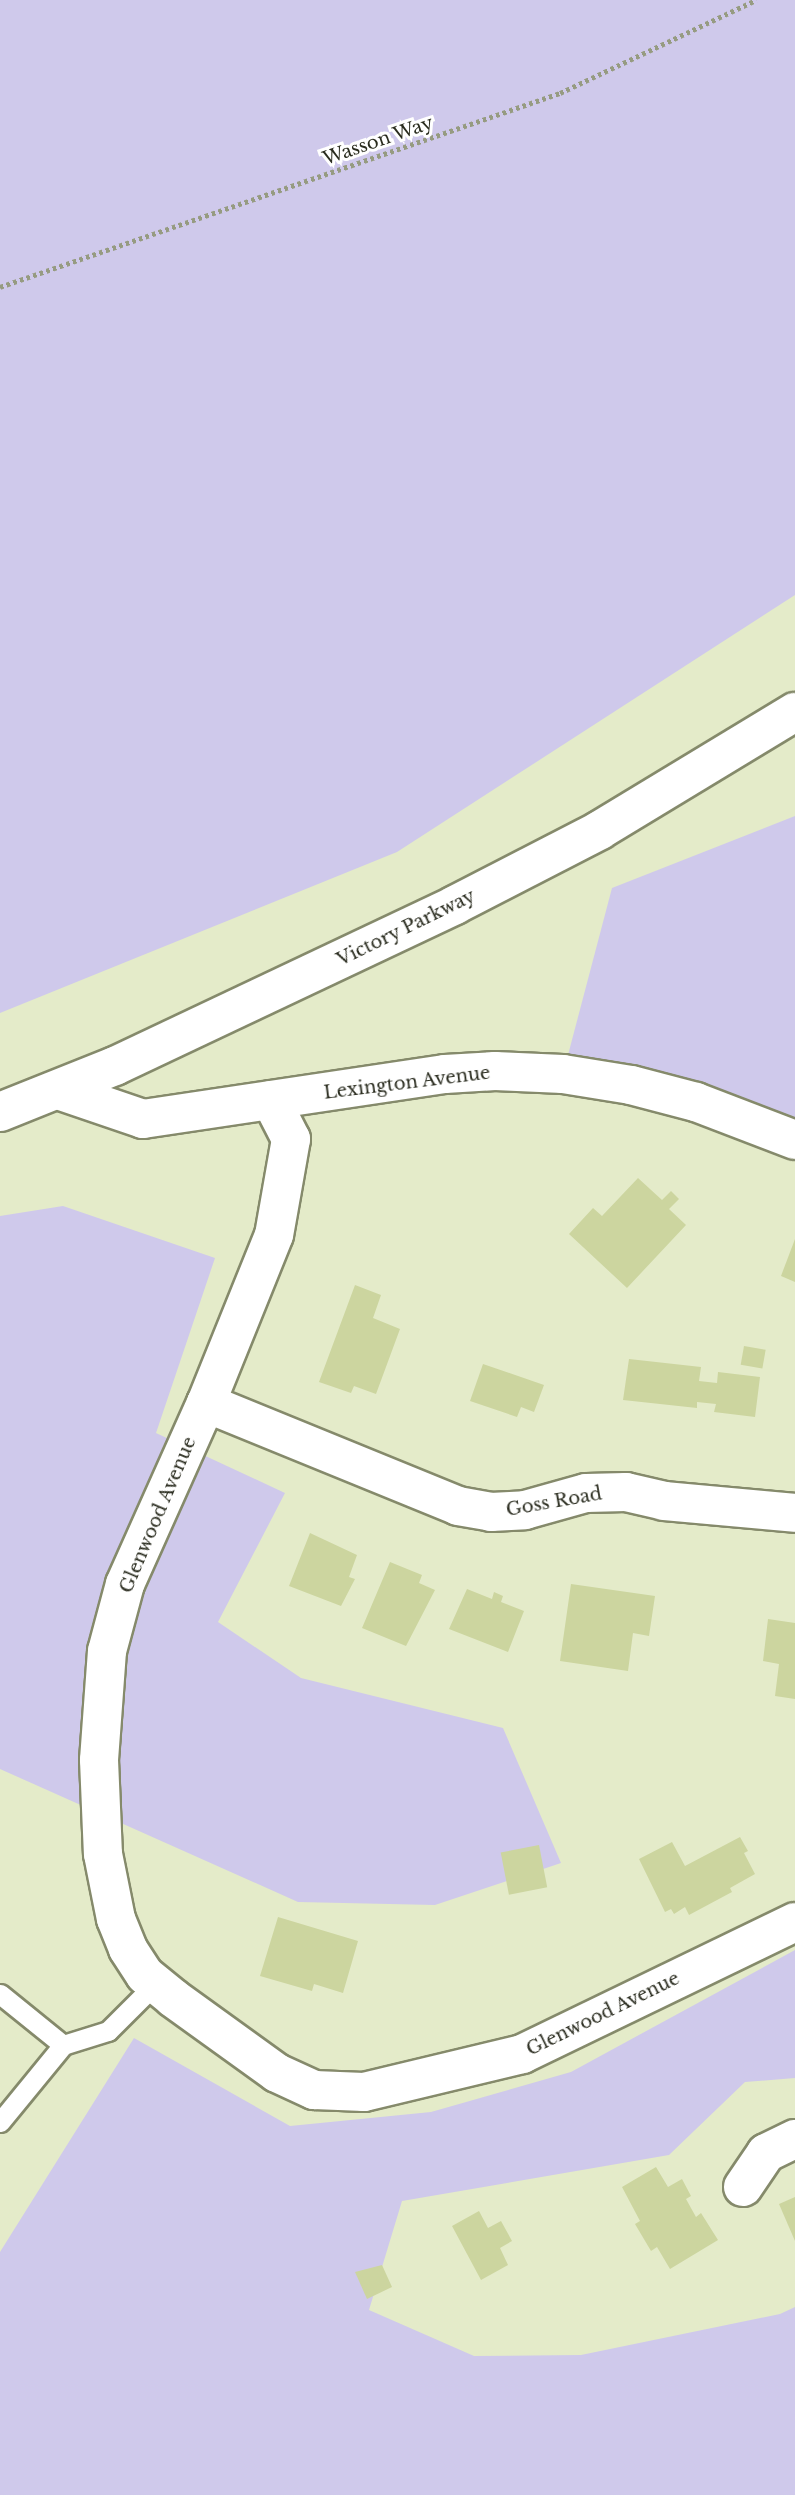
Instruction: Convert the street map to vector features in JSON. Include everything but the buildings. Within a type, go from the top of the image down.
[{"type":"street","name":"Victory Parkway","points":[[0,1112],[58,1090],[455,905],[600,830],[795,712]]},
{"type":"street","name":"Lexington Avenue","points":[[58,1090],[143,1119],[445,1074],[495,1071],[563,1074],[631,1085],[696,1102],[795,1140]]},
{"type":"street","name":"Glenwood Avenue","points":[[271,1100],[291,1139],[274,1235],[206,1404],[125,1584],[107,1651],[102,1688],[99,1760],[103,1854],[108,1887],[128,1949],[156,1983],[277,2073],[314,2090],[364,2092],[522,2054],[795,1922]]},
{"type":"street","name":"Goss Road","points":[[206,1404],[469,1508],[491,1512],[526,1510],[586,1493],[626,1492],[664,1501],[795,1514]]},
{"type":"street","points":[[743,2188],[765,2153],[795,2139]]},
{"type":"lane","points":[[0,2122],[63,2045],[108,2031],[156,1983]]},
{"type":"lane","points":[[0,1994],[63,2045]]},
{"type":"path","name":"Wasson Way","points":[[0,287],[560,93],[756,0]]},
{"type":"shaded area","points":[[0,0],[795,0],[795,595],[397,852],[0,1013]]},
{"type":"shaded area","points":[[795,816],[795,1140],[563,1074],[612,888]]},
{"type":"shaded area","points":[[63,1206],[215,1258],[156,1433],[285,1493],[218,1622],[301,1678],[503,1728],[561,1863],[435,1905],[298,1902],[0,1769],[0,1216]]},
{"type":"shaded area","points":[[795,1950],[795,2078],[745,2082],[669,2155],[402,2201],[369,2310],[474,2356],[581,2355],[780,2314],[795,2307],[795,2495],[0,2495],[0,2252],[134,2038],[290,2126],[431,2112],[571,2072]]}]
